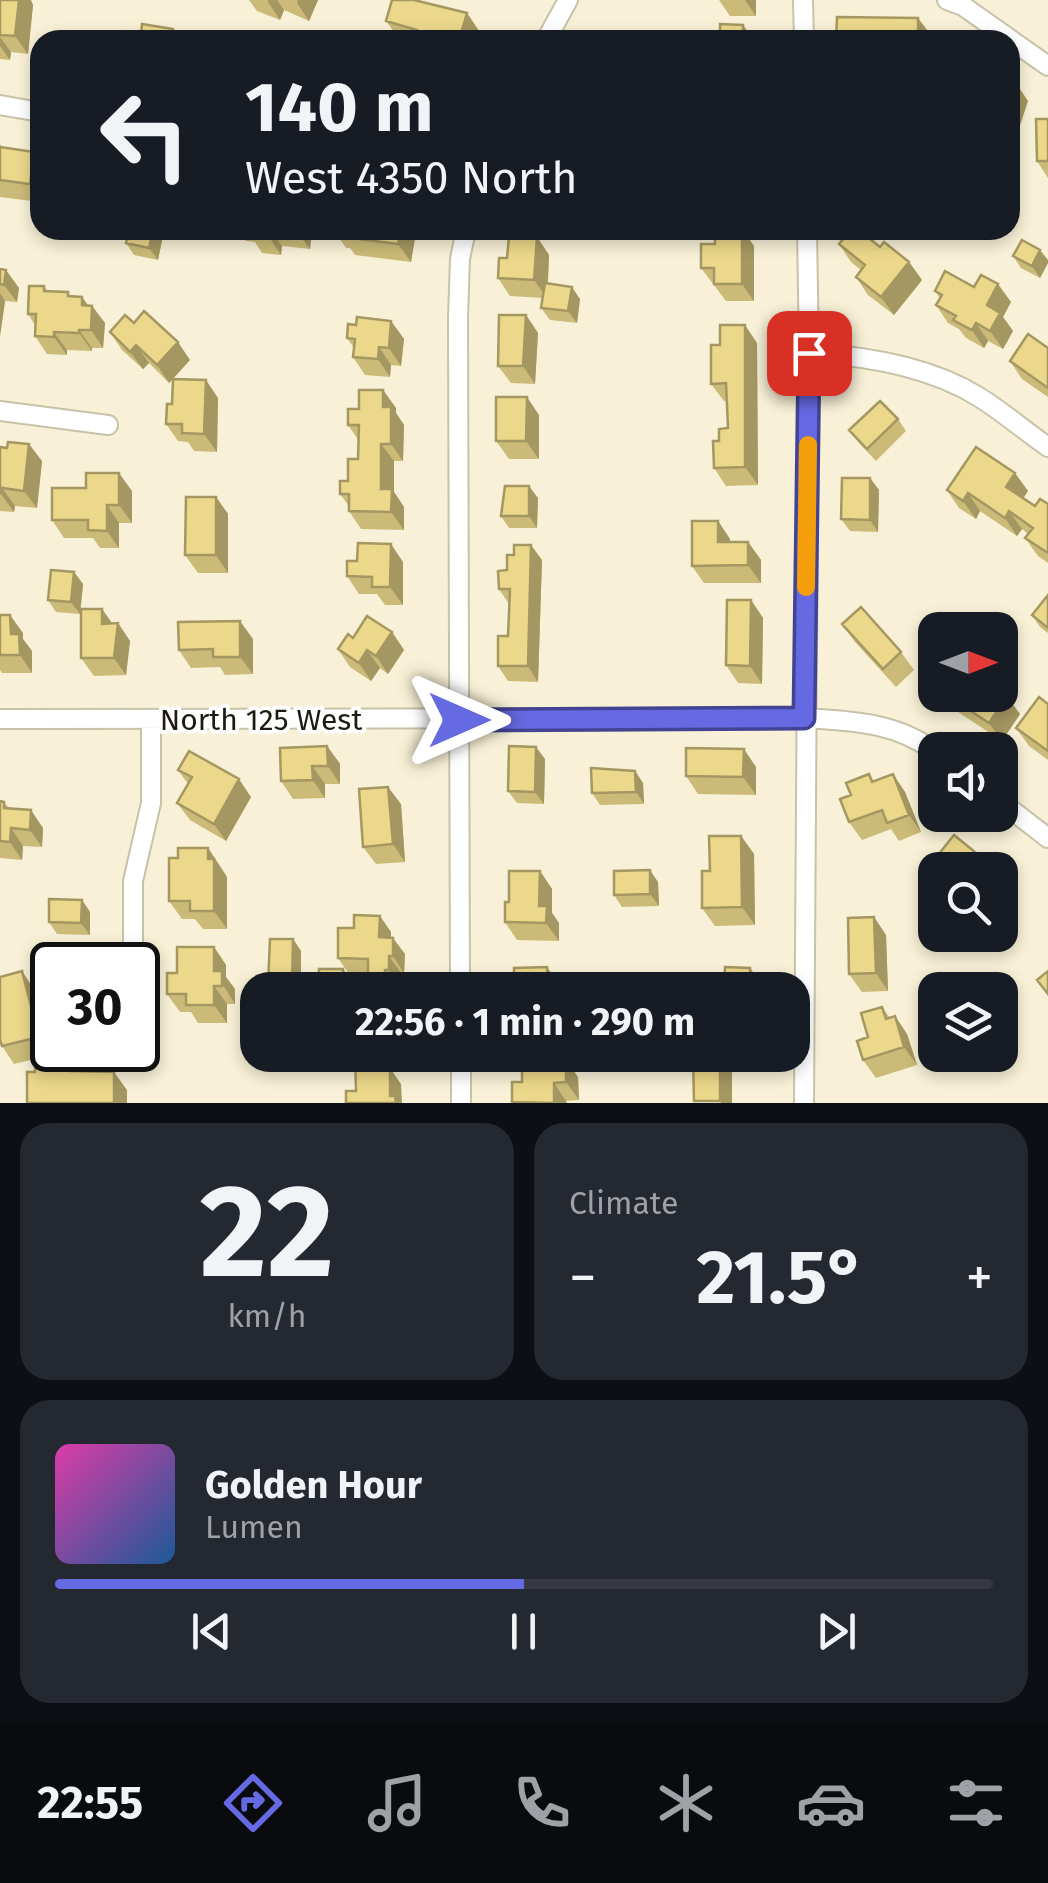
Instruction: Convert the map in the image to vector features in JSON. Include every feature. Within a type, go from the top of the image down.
[{"type":"street","points":[[803,0],[804,30]]},
{"type":"street","points":[[947,0],[963,6],[997,30]]},
{"type":"street","points":[[550,30],[561,2]]},
{"type":"street","points":[[1020,46],[1048,66]]},
{"type":"street","points":[[0,105],[30,110]]},
{"type":"street","points":[[460,972],[458,318],[464,240]]},
{"type":"street","points":[[804,1103],[807,240]]},
{"type":"street","points":[[809,353],[855,355],[918,370],[977,396],[1048,448]]},
{"type":"street","points":[[0,412],[108,425]]},
{"type":"street","name":"North 125 West","points":[[0,719],[804,718],[862,722],[896,730],[918,742]]},
{"type":"street","points":[[132,942],[133,880],[150,803],[151,720]]},
{"type":"street","points":[[1018,815],[1048,838]]},
{"type":"street","points":[[460,1072],[461,1103]]},
{"type":"building","points":[[0,0],[19,0],[15,36],[0,35]]},
{"type":"building","points":[[392,0],[414,0],[467,13],[462,30],[417,30],[386,21]]},
{"type":"building","points":[[837,17],[918,18],[918,30],[836,30]]},
{"type":"building","points":[[142,24],[173,29],[173,30],[141,30]]},
{"type":"building","points":[[720,24],[743,25],[743,30],[720,30]]},
{"type":"building","points":[[1036,119],[1048,119],[1048,161],[1037,161]]},
{"type":"building","points":[[0,147],[30,151],[30,184],[0,180]]},
{"type":"building","points":[[127,240],[151,240],[149,248],[126,243]]},
{"type":"building","points":[[367,240],[399,240],[398,244]]},
{"type":"building","points":[[509,240],[537,240],[534,280],[498,278],[499,258],[507,258]]},
{"type":"building","points":[[715,240],[742,240],[742,284],[714,284],[714,268],[701,268],[701,244],[715,244]]},
{"type":"building","points":[[842,240],[871,240],[880,247],[884,242],[909,262],[881,297],[856,277],[865,265],[839,244]]},
{"type":"building","points":[[1022,240],[1040,250],[1032,266],[1013,256]]},
{"type":"building","points":[[0,269],[6,270],[4,285],[0,284]]},
{"type":"building","points":[[945,271],[974,287],[981,275],[998,284],[987,305],[1000,313],[990,331],[976,323],[972,330],[936,305],[942,295],[935,291]]},
{"type":"building","points":[[545,283],[572,287],[568,311],[541,308]]},
{"type":"building","points":[[29,286],[44,286],[44,291],[82,297],[82,305],[92,306],[91,330],[54,332],[54,337],[35,336],[36,314],[28,314]]},
{"type":"building","points":[[144,311],[178,342],[157,365],[136,345],[130,352],[110,332],[125,315],[134,323]]},
{"type":"building","points":[[499,315],[526,315],[523,366],[498,366]]},
{"type":"building","points":[[357,317],[391,321],[389,348],[379,347],[378,359],[353,357],[355,339],[347,338],[348,324],[356,325]]},
{"type":"building","points":[[720,325],[745,325],[745,467],[714,468],[713,441],[719,441],[719,429],[728,428],[726,383],[711,384],[711,345],[720,345]]},
{"type":"building","points":[[1028,334],[1048,348],[1048,388],[1010,361]]},
{"type":"building","points":[[173,379],[206,380],[204,434],[182,433],[182,424],[166,424]]},
{"type":"building","points":[[359,390],[383,390],[383,407],[391,407],[391,444],[381,444],[381,489],[392,489],[391,512],[349,511],[349,494],[340,494],[340,481],[348,481],[348,459],[358,459],[359,425],[348,425],[348,409],[359,409]]},
{"type":"building","points":[[496,397],[527,397],[526,441],[496,441]]},
{"type":"building","points":[[880,401],[898,419],[867,449],[849,430]]},
{"type":"building","points":[[8,442],[29,444],[24,491],[2,488],[0,494],[0,447],[7,448]]},
{"type":"building","points":[[976,447],[1015,473],[1006,487],[1035,506],[1040,499],[1048,504],[1048,553],[1025,538],[1033,528],[1009,511],[1005,518],[968,493],[963,501],[947,490]]},
{"type":"building","points":[[86,473],[119,473],[119,505],[107,505],[107,531],[88,530],[88,520],[52,520],[52,488],[86,488]]},
{"type":"building","points":[[842,478],[870,478],[870,520],[841,519]]},
{"type":"building","points":[[505,486],[529,486],[529,516],[501,516]]},
{"type":"building","points":[[186,497],[216,497],[216,555],[185,555]]},
{"type":"building","points":[[692,521],[718,521],[718,542],[748,542],[748,565],[692,566]]},
{"type":"building","points":[[358,543],[391,544],[390,587],[372,587],[372,577],[347,576],[347,561],[357,561]]},
{"type":"building","points":[[514,545],[531,545],[528,666],[498,666],[498,636],[508,636],[510,589],[499,589],[498,571],[507,570],[507,555],[514,555]]},
{"type":"building","points":[[51,570],[74,572],[71,602],[48,600]]},
{"type":"building","points":[[1048,595],[1048,628],[1032,615]]},
{"type":"building","points":[[727,600],[751,600],[750,666],[726,665]]},
{"type":"building","points":[[861,607],[901,652],[883,669],[842,624]]},
{"type":"building","points":[[81,609],[102,609],[102,624],[118,623],[114,658],[81,658]]},
{"type":"building","points":[[0,615],[10,615],[11,634],[19,634],[20,655],[0,655]]},
{"type":"building","points":[[367,616],[392,632],[376,656],[367,650],[359,663],[338,649],[348,634],[353,638]]},
{"type":"building","points":[[240,621],[240,657],[213,657],[213,649],[179,650],[178,622]]},
{"type":"building","points":[[1039,697],[1048,704],[1048,751],[1016,728]]},
{"type":"building","points":[[972,712],[996,712],[989,723]]},
{"type":"building","points":[[327,746],[328,766],[312,766],[313,780],[281,781],[280,748]]},
{"type":"building","points":[[509,746],[536,747],[535,792],[508,791]]},
{"type":"building","points":[[686,748],[744,749],[743,777],[686,776]]},
{"type":"building","points":[[189,751],[239,779],[214,824],[177,803],[192,777],[178,770]]},
{"type":"building","points":[[591,768],[635,771],[636,792],[592,793]]},
{"type":"building","points":[[869,774],[872,782],[893,774],[909,815],[887,823],[882,810],[849,822],[840,799],[851,795],[846,783]]},
{"type":"building","points":[[388,787],[393,844],[363,847],[359,789]]},
{"type":"building","points":[[0,801],[4,808],[31,810],[30,830],[11,828],[10,842],[0,841]]},
{"type":"building","points":[[954,835],[975,852],[940,852]]},
{"type":"building","points":[[709,836],[741,836],[742,907],[702,908],[702,871],[710,871]]},
{"type":"building","points":[[178,848],[208,848],[208,859],[214,859],[214,911],[190,911],[190,901],[169,901],[169,858],[178,858]]},
{"type":"building","points":[[650,870],[650,894],[614,895],[614,871]]},
{"type":"building","points":[[509,871],[540,871],[539,906],[547,906],[546,923],[505,922]]},
{"type":"building","points":[[49,899],[82,900],[81,923],[49,922]]},
{"type":"building","points":[[354,915],[380,916],[379,937],[393,938],[389,970],[368,972],[368,959],[338,958],[338,928],[354,928]]},
{"type":"building","points":[[874,917],[876,973],[849,974],[848,918]]},
{"type":"building","points":[[270,939],[293,939],[292,972],[269,972]]},
{"type":"building","points":[[177,947],[214,947],[214,971],[222,971],[222,986],[214,986],[214,1005],[186,1005],[186,994],[167,994],[167,973],[177,973]]},
{"type":"building","points":[[547,967],[547,972],[514,972],[514,968]]},
{"type":"building","points":[[725,967],[750,968],[750,972],[725,972]]},
{"type":"building","points":[[319,969],[343,969],[343,972]]},
{"type":"building","points":[[22,971],[30,1002],[30,1039],[2,1046],[0,977]]},
{"type":"building","points":[[1048,971],[1048,994],[1037,980]]},
{"type":"building","points":[[882,1007],[886,1019],[895,1016],[904,1047],[863,1060],[857,1041],[868,1037],[861,1013]]},
{"type":"building","points":[[30,1072],[114,1072],[114,1103],[27,1103]]},
{"type":"building","points":[[355,1072],[390,1072],[390,1096],[395,1096],[396,1103],[346,1103],[346,1091],[356,1091]]},
{"type":"building","points":[[522,1072],[566,1072],[566,1082],[554,1083],[554,1103],[512,1102],[512,1082],[522,1082]]},
{"type":"building","points":[[693,1072],[720,1072],[720,1101],[694,1101]]},
{"type":"slow traffic","points":[[806,587],[808,445]]},
{"type":"route","points":[[459,720],[804,718],[809,353]]}]
